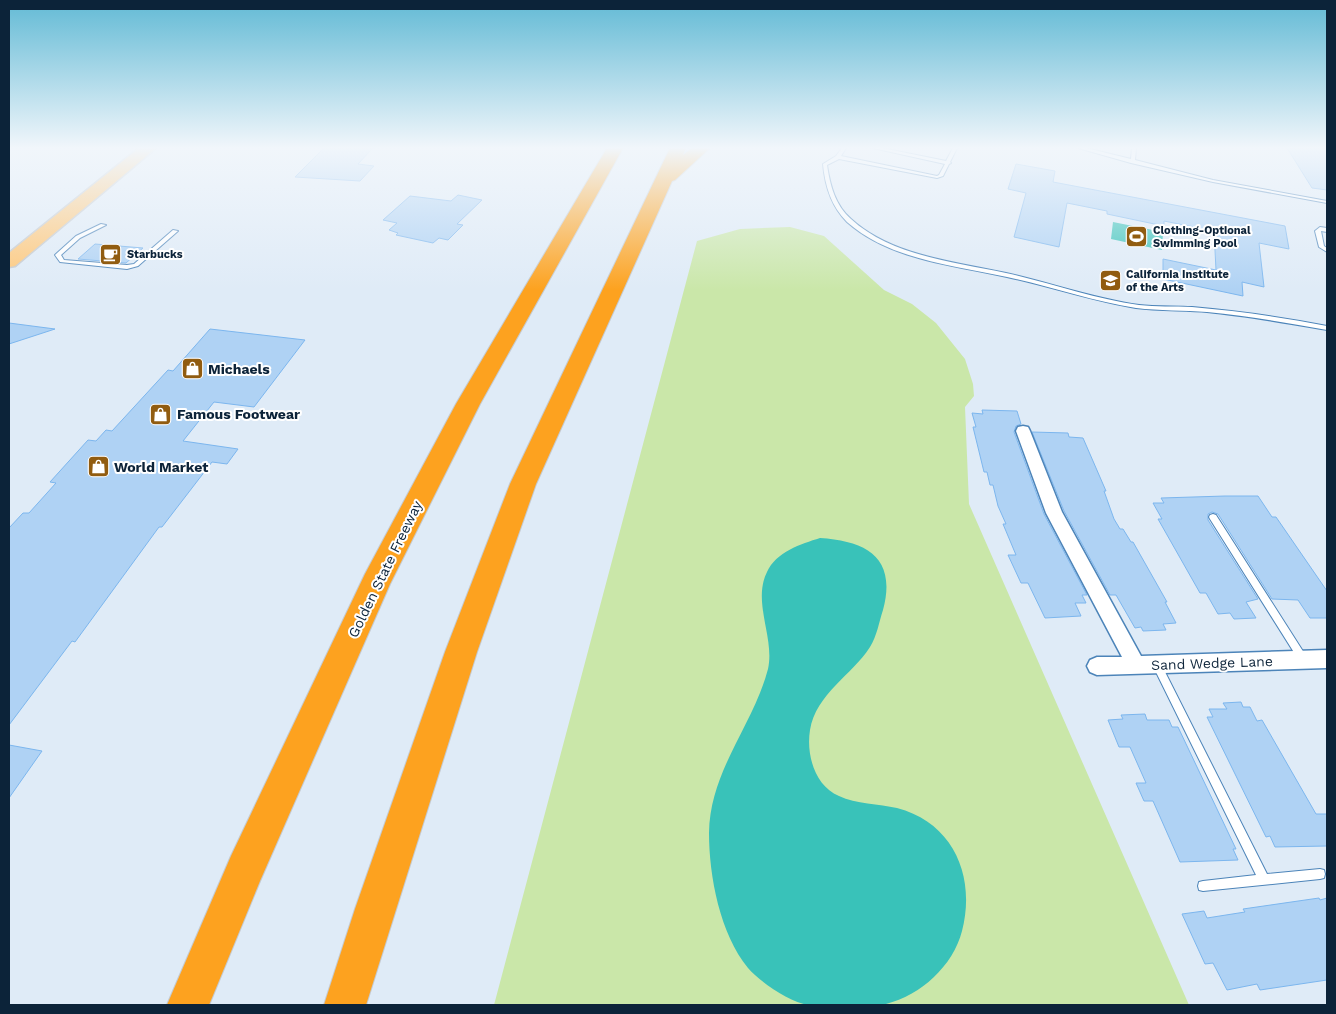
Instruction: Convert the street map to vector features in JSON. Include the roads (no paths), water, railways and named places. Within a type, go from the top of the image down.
[{"type":"highway","name":"Golden State Freeway","points":[[188,1005],[245,870],[376,583],[468,404],[588,195]]},
{"type":"highway","points":[[345,1005],[375,908],[458,661],[523,484],[656,195]]},
{"type":"main road","points":[[9,262],[90,195]]},
{"type":"street","points":[[1023,431],[1054,513],[1136,665]]},
{"type":"street","name":"Sand Wedge Lane","points":[[1097,666],[1327,659]]},
{"type":"lane","points":[[831,195],[835,205],[855,226],[882,242],[916,256],[1010,276],[1133,306],[1192,309],[1327,328]]},
{"type":"lane","points":[[1292,195],[1327,202]]},
{"type":"lane","points":[[103,225],[78,238],[58,255],[62,261],[127,268],[136,265],[176,231]]},
{"type":"lane","points":[[1327,230],[1320,229],[1318,231],[1322,247],[1327,250]]},
{"type":"lane","points":[[1213,517],[1304,660]]},
{"type":"lane","points":[[1156,664],[1264,880]]},
{"type":"lane","points":[[1203,886],[1320,874]]},
{"type":"place","name":"Clothing-Optional Swimming Pool","points":[[1137,236]]},
{"type":"place","name":"Starbucks","points":[[111,254]]},
{"type":"place","name":"California Institute of the Arts","points":[[1110,280]]},
{"type":"place","name":"Michaels","points":[[192,369]]},
{"type":"place","name":"Famous Footwear","points":[[161,414]]},
{"type":"place","name":"World Market","points":[[98,467]]}]
